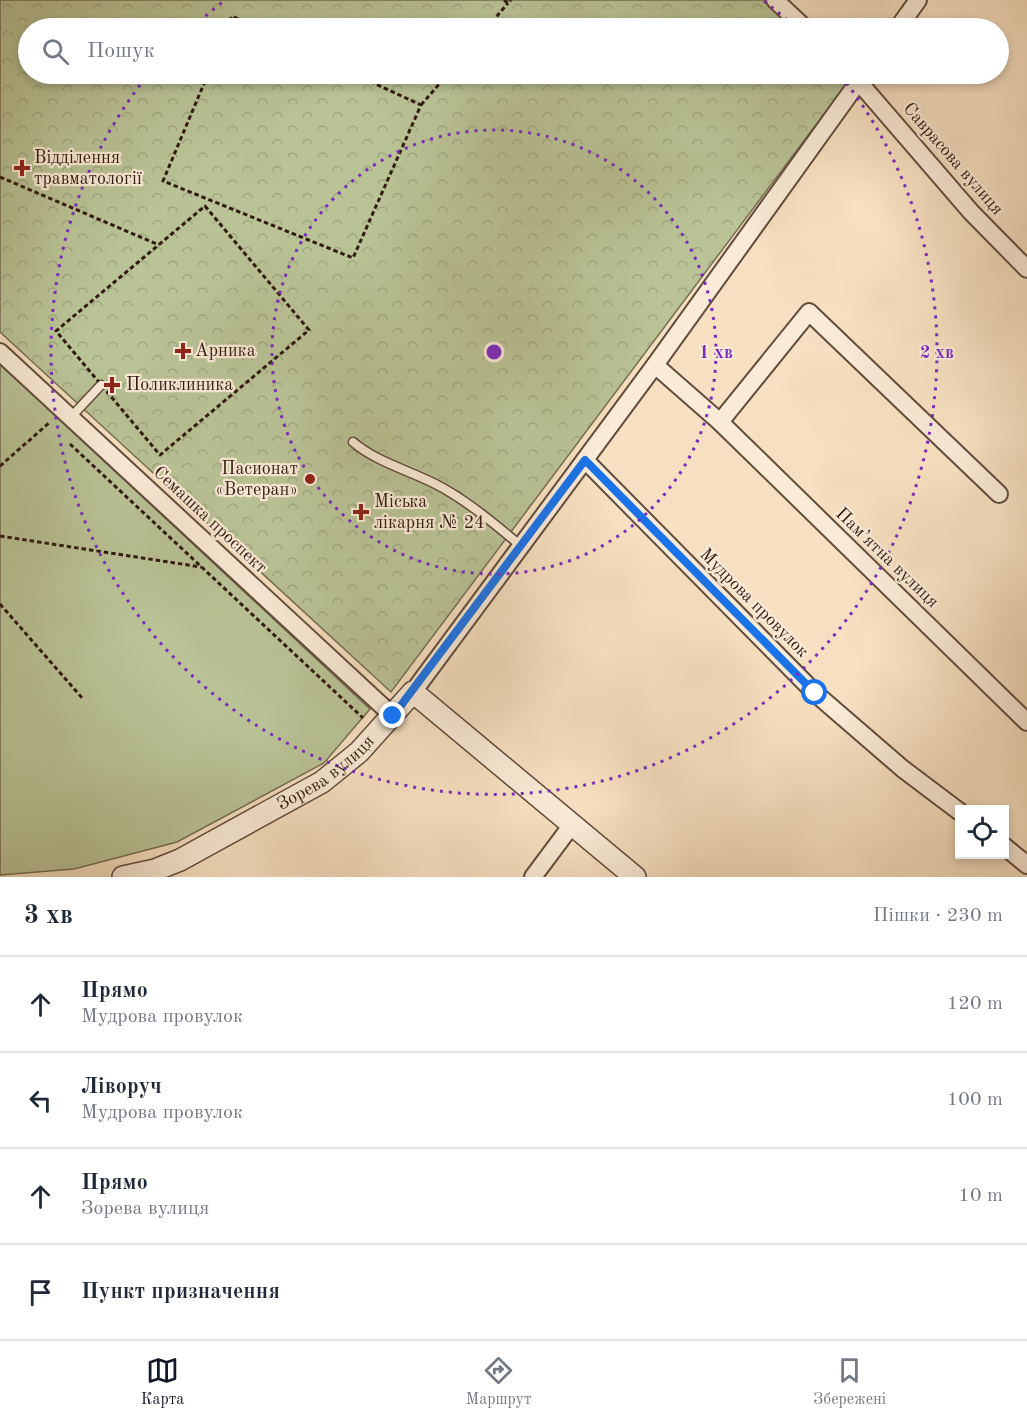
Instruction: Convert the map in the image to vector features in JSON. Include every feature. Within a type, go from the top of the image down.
[{"type":"street","points":[[776,0],[795,18]]},
{"type":"street","points":[[905,18],[918,0]]},
{"type":"street","points":[[635,877],[413,692],[655,365],[852,84]]},
{"type":"street","name":"Саврасова вулиця","points":[[865,84],[971,213],[1027,269]]},
{"type":"street","points":[[720,422],[809,312],[999,494]]},
{"type":"street","name":"Семашка проспект","points":[[0,352],[393,716]]},
{"type":"street","name":"Пам’ятна вулиця","points":[[655,365],[720,422],[1027,722]]},
{"type":"street","name":"Мудрова провулок","points":[[585,460],[815,693],[903,769],[955,808]]},
{"type":"street","name":"Зорева вулиця","points":[[123,877],[155,870],[180,860],[322,782],[359,752],[413,692]]},
{"type":"street","points":[[533,877],[571,826]]},
{"type":"lane","points":[[70,417],[102,385]]},
{"type":"lane","points":[[352,442],[368,454],[443,488],[486,517],[521,546]]},
{"type":"path","points":[[496,18],[510,2],[504,0]]},
{"type":"path","points":[[204,84],[163,181],[354,258],[421,105],[439,84]]},
{"type":"path","points":[[376,84],[421,105]]},
{"type":"path","points":[[0,177],[159,245]]},
{"type":"path","points":[[205,206],[309,330],[160,455],[56,331],[205,206],[207,199]]},
{"type":"path","points":[[40,416],[57,431]]},
{"type":"path","points":[[0,466],[49,423]]},
{"type":"path","points":[[66,439],[378,732]]},
{"type":"path","points":[[0,536],[203,567]]},
{"type":"path","points":[[0,604],[83,699]]},
{"type":"green space","name":"Міська лікарня № 24","points":[[0,0],[764,0],[783,18],[18,18],[18,84],[847,84],[391,692],[0,332]]},
{"type":"green space","points":[[0,364],[370,709],[324,763],[177,842],[74,869],[0,875]]},
{"type":"place","name":"Відділення травматології","points":[[22,168]]},
{"type":"place","name":"Арника","points":[[183,351]]},
{"type":"place","name":"Поликлиника","points":[[112,385]]},
{"type":"place","name":"Пасионат «Ветеран»","points":[[310,479]]},
{"type":"place","name":"Міська лікарня № 24","points":[[361,512]]},
{"type":"route","points":[[393,716],[585,460],[815,693]]}]
